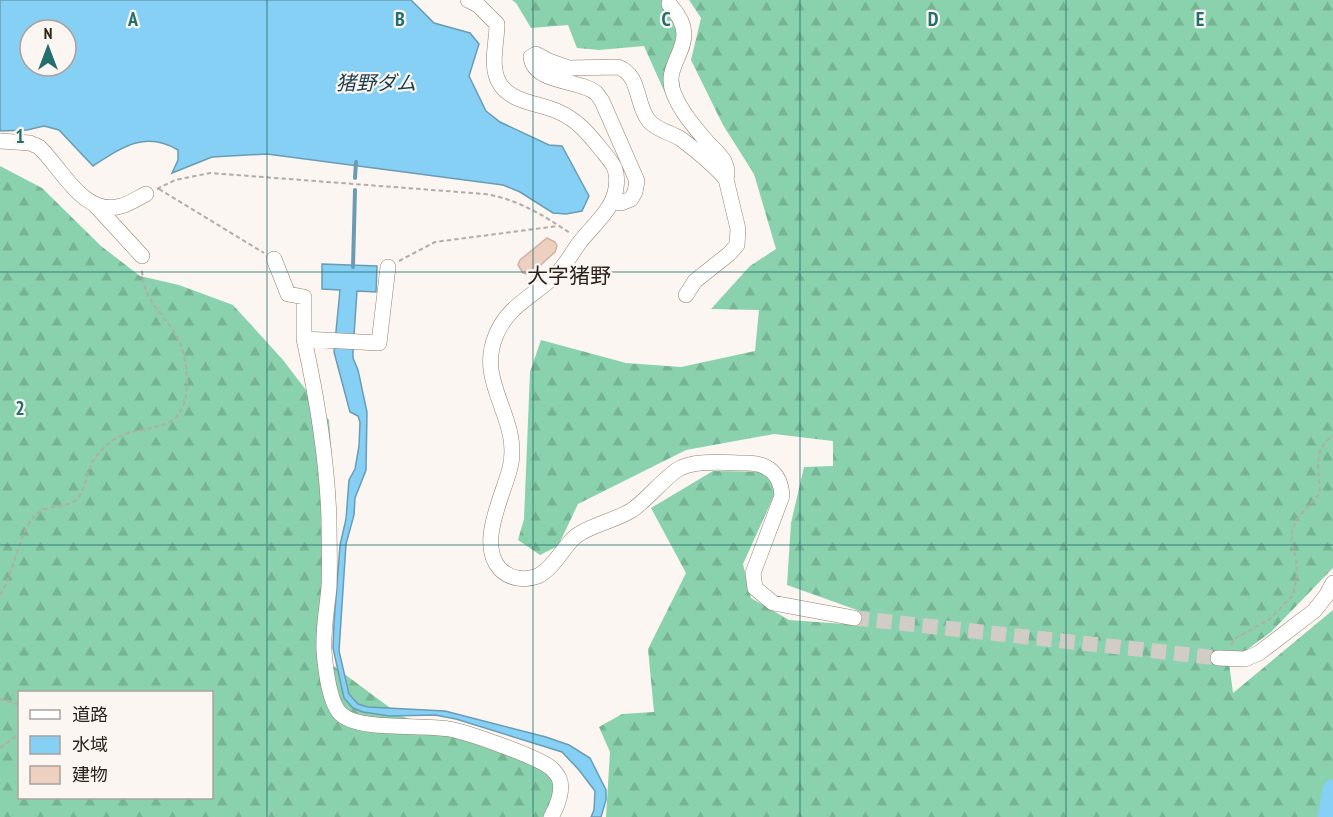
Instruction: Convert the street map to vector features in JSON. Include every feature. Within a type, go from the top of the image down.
[{"type":"street","points":[[468,0],[478,4],[497,24],[494,66],[500,84],[511,95],[559,112],[580,124],[616,168],[616,189],[612,201],[559,272],[508,314],[495,337],[491,375],[510,425],[513,449],[511,465],[491,533],[490,549],[495,563],[505,574],[521,579],[538,576],[577,535],[631,510],[680,468],[708,462],[756,463],[771,468],[781,484],[782,496],[753,573],[755,588],[773,603],[854,618]]},
{"type":"street","points":[[669,4],[680,15],[685,34],[672,72],[672,92],[692,122],[723,159],[728,172],[726,179],[738,230],[737,245],[695,282],[686,295]]},
{"type":"street","points":[[612,201],[621,202],[631,199],[637,181],[602,101],[596,93],[586,88],[536,70],[531,63],[531,57],[536,54],[569,68],[618,67],[625,69],[632,76],[641,107],[652,124],[667,134],[678,137],[712,164],[726,179]]},
{"type":"street","points":[[0,141],[30,143],[39,147],[84,198],[96,206],[142,256]]},
{"type":"street","points":[[96,206],[110,208],[121,206],[152,191]]},
{"type":"street","points":[[274,259],[288,294],[304,297],[304,339],[324,443],[329,517],[329,587],[323,629],[325,668],[333,700],[340,714],[353,720],[376,725],[424,725],[451,729],[518,752],[551,768],[560,779],[560,796],[551,817]]},
{"type":"street","points":[[304,339],[379,343],[388,267]]},
{"type":"street","points":[[1223,659],[1245,659],[1259,653],[1314,611],[1333,583]]},
{"type":"path","points":[[152,191],[175,180],[210,173],[485,194],[503,197],[541,214],[581,241]]},
{"type":"path","points":[[152,191],[274,259]]},
{"type":"path","points":[[388,267],[435,242],[560,226]]},
{"type":"path","points":[[0,595],[12,573],[29,524],[39,513],[50,507],[71,503],[77,499],[91,464],[111,442],[123,434],[167,424],[177,416],[183,405],[187,385],[183,352],[173,331],[156,309],[142,283],[142,256]]},
{"type":"path","points":[[1223,659],[1236,638],[1270,619],[1293,595],[1297,575],[1291,539],[1293,528],[1297,519],[1320,493],[1318,459],[1325,441],[1333,436]]},
{"type":"path","points":[[0,699],[18,704]]},
{"type":"path","points":[[0,748],[18,734]]},
{"type":"green space","points":[[512,0],[663,0],[676,23],[676,55],[681,95],[669,102],[644,46],[599,50],[577,48],[568,25],[531,28]]},
{"type":"green space","points":[[689,0],[1333,0],[1333,568],[1271,632],[1229,663],[1233,693],[1333,610],[1333,782],[1329,793],[1328,817],[606,817],[610,752],[599,727],[622,714],[654,712],[648,649],[686,573],[651,508],[713,471],[777,472],[777,489],[743,564],[751,598],[789,620],[858,625],[857,610],[787,585],[791,523],[804,467],[833,466],[833,441],[774,434],[686,450],[578,504],[558,546],[540,555],[518,540],[524,519],[530,372],[541,340],[626,363],[681,367],[755,351],[759,310],[711,309],[750,266],[776,249],[754,174],[723,125],[691,60],[701,18]]},
{"type":"green space","points":[[0,166],[42,188],[101,246],[140,276],[179,285],[233,305],[283,360],[329,420],[336,511],[331,664],[401,716],[493,747],[549,772],[557,790],[543,817],[0,817]]},
{"type":"water","name":"猪野ダム","points":[[0,0],[411,0],[434,23],[470,33],[479,44],[469,76],[486,111],[500,122],[549,145],[562,146],[589,196],[582,211],[566,214],[553,213],[520,192],[503,185],[267,154],[212,157],[172,173],[178,160],[178,150],[155,142],[144,142],[123,148],[93,166],[59,130],[44,126],[27,130],[1,131]]},
{"type":"water","points":[[322,264],[377,266],[376,292],[357,291],[353,351],[367,412],[366,470],[355,498],[354,515],[346,544],[339,651],[349,694],[358,704],[368,707],[445,711],[569,745],[590,758],[606,790],[606,800],[601,817],[591,817],[594,810],[595,791],[562,752],[456,719],[435,715],[390,716],[363,712],[353,708],[344,698],[333,648],[334,623],[340,545],[346,519],[349,480],[355,469],[359,446],[360,422],[358,416],[350,412],[334,352],[340,290],[322,289]]},
{"type":"building","points":[[547,238],[555,242],[557,246],[555,252],[532,273],[523,273],[518,265],[520,260]]},
{"type":"waterway","points":[[355,178],[356,162]]},
{"type":"waterway","points":[[353,267],[355,190]]},
{"type":"waterway","points":[[1328,817],[1333,790]]},
{"type":"tunnel","points":[[854,618],[1218,658]]},
{"type":"district","name":"大字猪野","points":[[569,275]]}]
